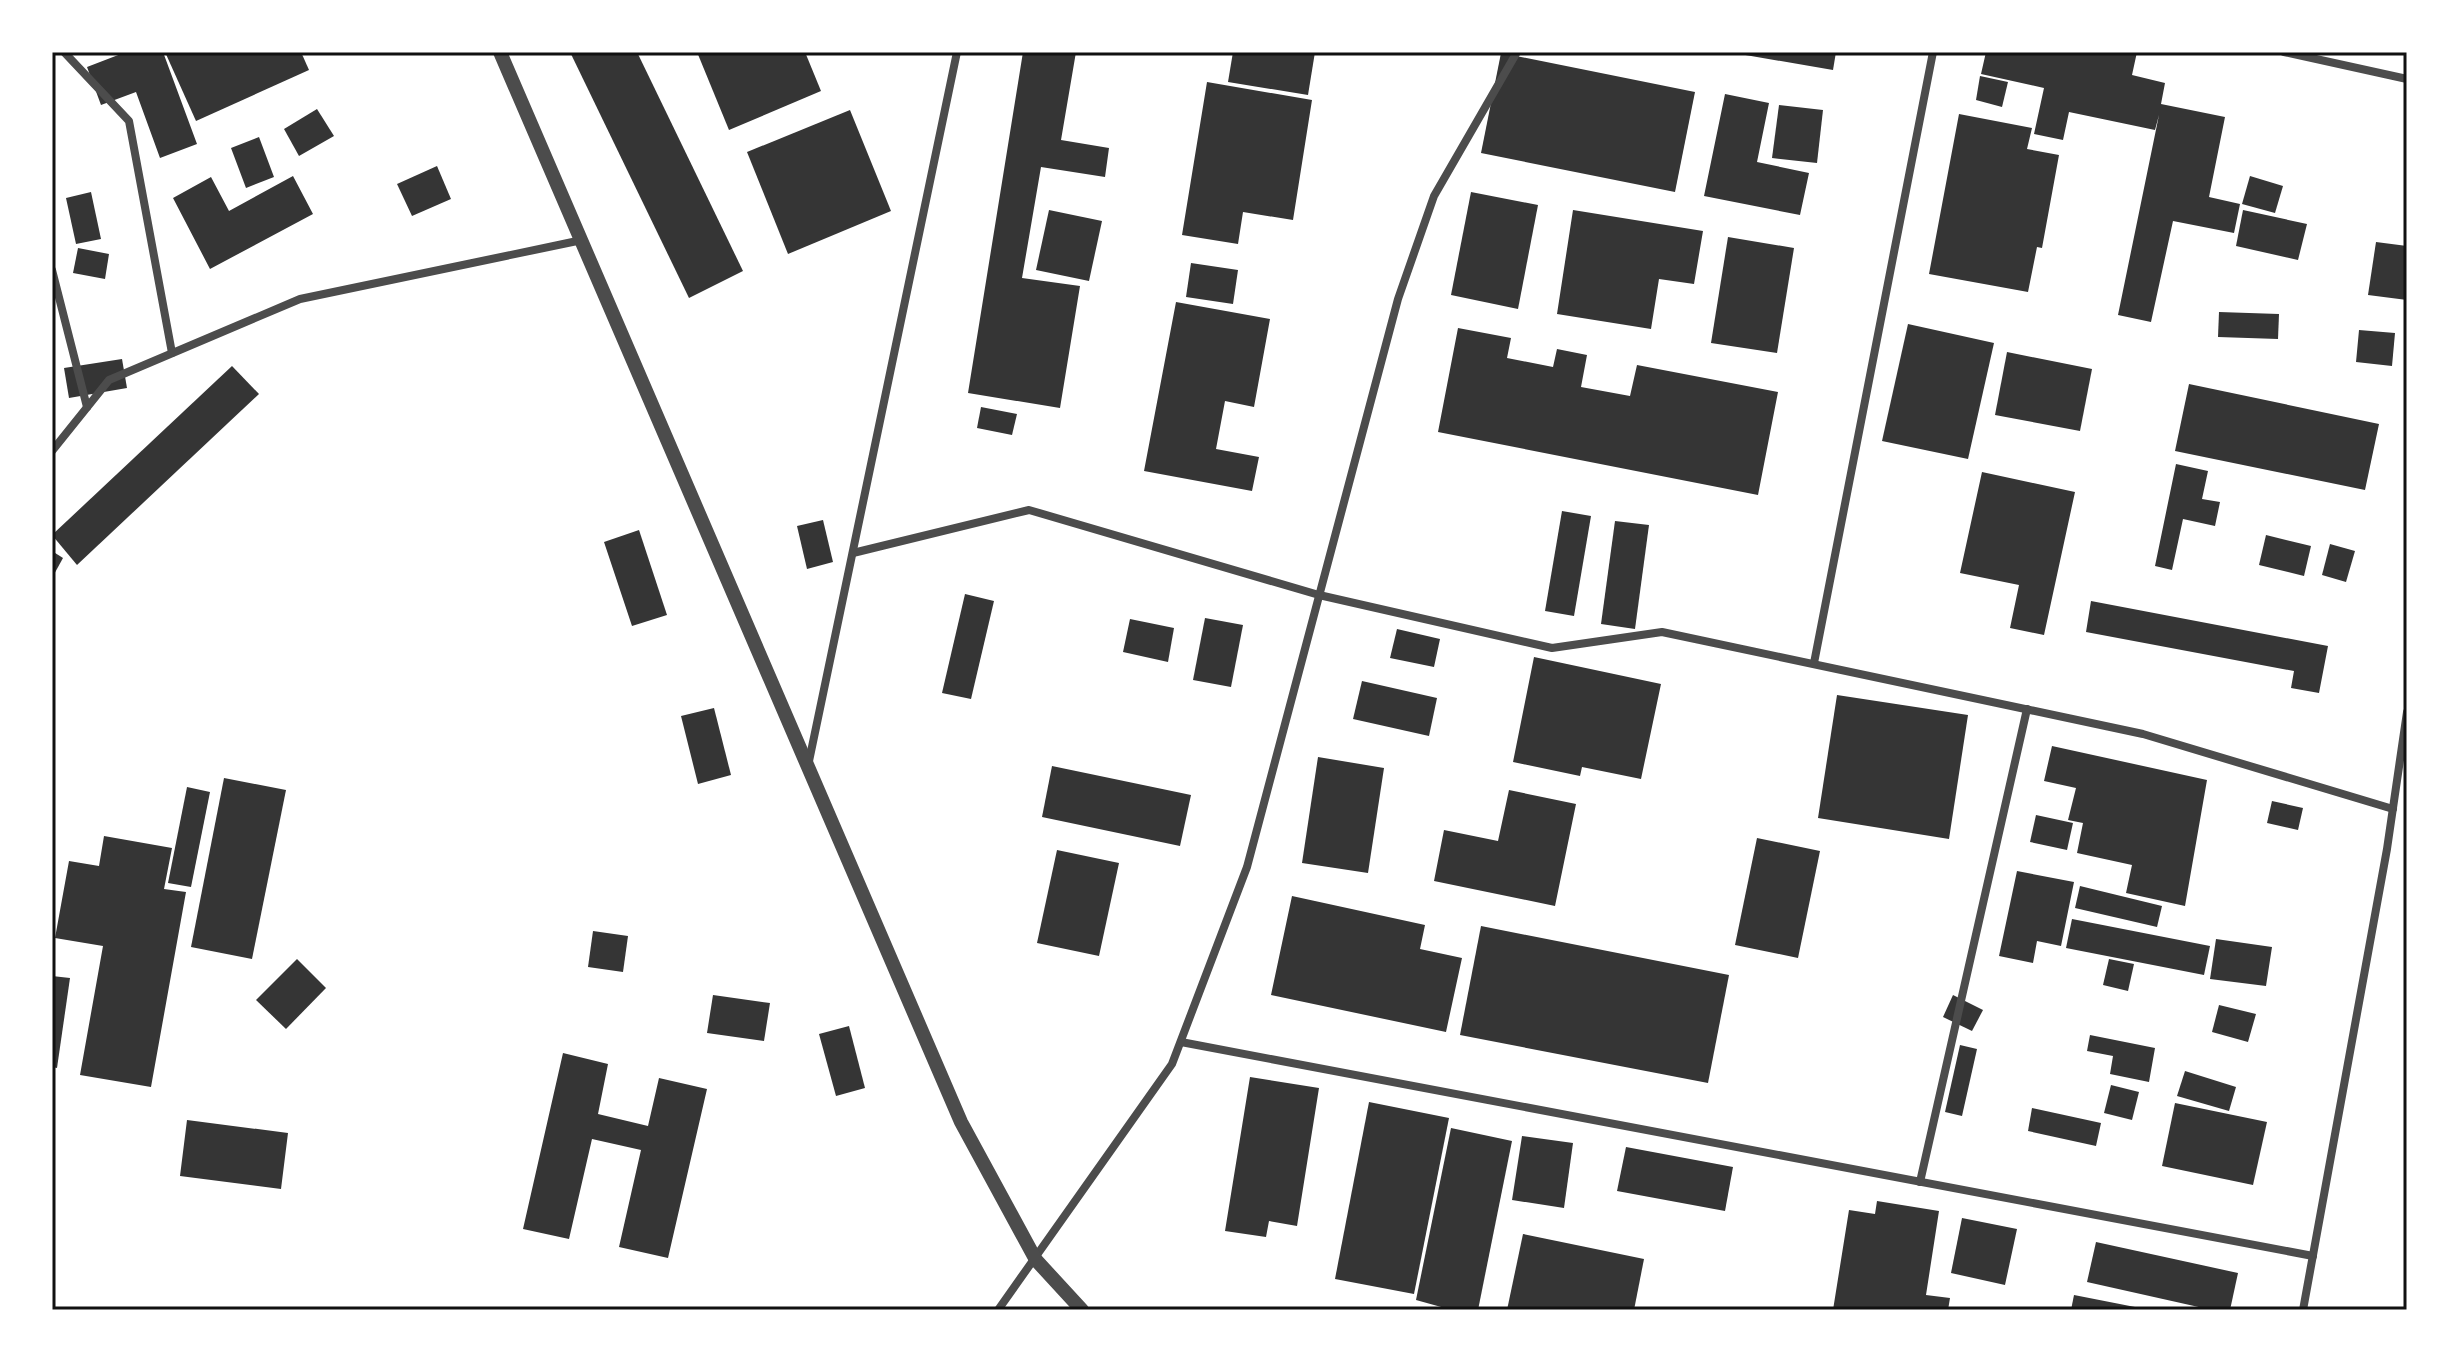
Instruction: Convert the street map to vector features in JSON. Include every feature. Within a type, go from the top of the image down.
[{"type":"street","points":[[64,52],[129,121],[172,353]]},
{"type":"street","points":[[500,52],[961,1122],[1036,1260],[1082,1310]]},
{"type":"street","points":[[808,767],[957,52]]},
{"type":"street","points":[[998,1310],[1172,1064],[1247,867],[1398,299],[1434,196],[1517,52]]},
{"type":"street","points":[[1814,663],[1933,52]]},
{"type":"street","points":[[2284,52],[2407,79]]},
{"type":"street","points":[[52,451],[109,380],[300,299],[582,240]]},
{"type":"street","points":[[52,270],[87,407]]},
{"type":"street","points":[[853,553],[1029,510],[1319,595],[1552,648],[1662,632],[2143,734],[2393,809]]},
{"type":"street","points":[[1920,1182],[2027,709]]},
{"type":"street","points":[[2303,1310],[2393,809],[2407,712]]},
{"type":"street","points":[[1181,1042],[2313,1256]]},
{"type":"building","points":[[126,52],[163,52],[197,144],[160,158],[136,92],[101,105],[87,67]]},
{"type":"building","points":[[165,52],[301,52],[309,70],[196,121]]},
{"type":"building","points":[[570,52],[637,52],[743,271],[689,298]]},
{"type":"building","points":[[697,52],[805,52],[821,91],[729,130]]},
{"type":"building","points":[[1023,52],[1076,52],[1061,140],[1109,148],[1105,177],[1041,167],[1022,278],[1080,286],[1060,408],[968,393]]},
{"type":"building","points":[[1233,52],[1315,52],[1308,95],[1228,82]]},
{"type":"building","points":[[1728,52],[1836,52],[1833,70]]},
{"type":"building","points":[[1986,52],[2137,52],[2132,75],[2165,83],[2161,104],[2225,117],[2209,197],[2240,204],[2234,233],[2173,221],[2151,322],[2118,315],[2159,115],[2155,130],[2069,112],[2063,140],[2034,134],[2044,88],[1981,74]]},
{"type":"building","points":[[1501,53],[1695,92],[1675,192],[1481,153]]},
{"type":"building","points":[[1980,76],[2008,82],[2002,107],[1976,100]]},
{"type":"building","points":[[1207,82],[1312,100],[1293,220],[1243,212],[1238,244],[1182,235]]},
{"type":"building","points":[[1725,94],[1769,103],[1757,162],[1809,173],[1800,215],[1704,196]]},
{"type":"building","points":[[1779,105],[1823,110],[1817,163],[1772,158]]},
{"type":"building","points":[[317,109],[334,136],[299,156],[284,129]]},
{"type":"building","points":[[850,110],[891,211],[788,254],[747,152]]},
{"type":"building","points":[[1959,114],[2032,128],[2027,149],[2059,155],[2042,248],[2037,247],[2028,292],[1929,274]]},
{"type":"building","points":[[259,137],[274,177],[246,188],[231,148]]},
{"type":"building","points":[[437,166],[451,199],[412,216],[397,184]]},
{"type":"building","points":[[293,176],[313,214],[210,269],[173,198],[211,177],[229,211]]},
{"type":"building","points":[[2250,176],[2283,186],[2275,213],[2242,204]]},
{"type":"building","points":[[91,192],[101,239],[76,244],[66,198]]},
{"type":"building","points":[[1471,192],[1538,205],[1518,309],[1451,295]]},
{"type":"building","points":[[1049,210],[1102,221],[1089,281],[1036,270]]},
{"type":"building","points":[[1573,210],[1703,231],[1694,284],[1659,279],[1651,329],[1557,314]]},
{"type":"building","points":[[2243,210],[2307,224],[2298,260],[2236,246]]},
{"type":"building","points":[[1728,237],[1794,248],[1777,353],[1711,343]]},
{"type":"building","points":[[2376,242],[2407,246],[2407,300],[2368,295]]},
{"type":"building","points":[[78,248],[109,254],[105,279],[73,273]]},
{"type":"building","points":[[1191,263],[1238,270],[1233,304],[1186,297]]},
{"type":"building","points":[[1176,302],[1270,319],[1254,407],[1225,401],[1216,449],[1259,457],[1252,491],[1144,471]]},
{"type":"building","points":[[2219,312],[2279,314],[2278,339],[2218,337]]},
{"type":"building","points":[[1908,324],[1994,343],[1968,459],[1882,441]]},
{"type":"building","points":[[1458,328],[1511,338],[1507,358],[1553,367],[1557,349],[1587,355],[1581,387],[1630,396],[1637,365],[1778,392],[1758,495],[1438,432]]},
{"type":"building","points":[[2359,330],[2395,333],[2392,366],[2356,362]]},
{"type":"building","points":[[2007,352],[2092,369],[2080,431],[1995,415]]},
{"type":"building","points":[[122,359],[127,388],[69,398],[64,368]]},
{"type":"building","points":[[232,366],[259,394],[77,565],[52,535]]},
{"type":"building","points":[[2189,384],[2379,424],[2365,490],[2175,451]]},
{"type":"building","points":[[981,407],[1017,414],[1012,435],[977,428]]},
{"type":"building","points":[[2176,464],[2208,471],[2202,499],[2220,502],[2215,526],[2183,519],[2172,570],[2155,566]]},
{"type":"building","points":[[1982,472],[2075,492],[2044,635],[2010,628],[2019,585],[1960,573]]},
{"type":"building","points":[[1562,511],[1591,516],[1574,616],[1545,611]]},
{"type":"building","points":[[823,520],[833,562],[807,569],[797,526]]},
{"type":"building","points":[[1615,521],[1649,525],[1635,629],[1601,624]]},
{"type":"building","points":[[639,530],[667,615],[632,626],[604,542]]},
{"type":"building","points":[[2266,535],[2311,546],[2304,576],[2259,565]]},
{"type":"building","points":[[2330,544],[2355,551],[2346,582],[2322,575]]},
{"type":"building","points":[[52,551],[63,558],[52,578]]},
{"type":"building","points":[[965,594],[994,601],[971,699],[942,693]]},
{"type":"building","points":[[2091,601],[2328,646],[2319,693],[2291,688],[2294,671],[2086,632]]},
{"type":"building","points":[[1205,618],[1243,625],[1231,687],[1193,680]]},
{"type":"building","points":[[1130,619],[1174,628],[1168,662],[1123,652]]},
{"type":"building","points":[[1397,629],[1440,639],[1434,667],[1390,658]]},
{"type":"building","points":[[1534,657],[1661,684],[1641,779],[1582,767],[1580,776],[1513,762]]},
{"type":"building","points":[[1362,681],[1437,698],[1429,736],[1353,719]]},
{"type":"building","points":[[1837,695],[1968,715],[1949,839],[1818,818]]},
{"type":"building","points":[[714,708],[731,775],[698,784],[681,716]]},
{"type":"building","points":[[2052,746],[2207,780],[2185,906],[2126,893],[2132,865],[2077,853],[2083,823],[2068,820],[2076,788],[2044,781]]},
{"type":"building","points":[[1318,757],[1384,768],[1368,873],[1302,863]]},
{"type":"building","points":[[1052,766],[1191,795],[1180,846],[1042,817]]},
{"type":"building","points":[[224,778],[286,790],[252,959],[191,947]]},
{"type":"building","points":[[187,787],[210,792],[191,887],[168,883]]},
{"type":"building","points":[[1509,790],[1576,804],[1555,906],[1434,881],[1444,830],[1498,841]]},
{"type":"building","points":[[2272,801],[2303,808],[2298,830],[2267,823]]},
{"type":"building","points":[[2036,815],[2073,823],[2067,850],[2030,842]]},
{"type":"building","points":[[104,836],[172,848],[164,889],[186,892],[151,1087],[80,1075],[103,946],[55,938],[69,861],[99,866]]},
{"type":"building","points":[[1757,838],[1820,851],[1798,958],[1735,945]]},
{"type":"building","points":[[1057,850],[1119,863],[1099,956],[1037,943]]},
{"type":"building","points":[[2017,871],[2074,882],[2061,946],[2037,941],[2033,963],[1999,956]]},
{"type":"building","points":[[2080,886],[2162,906],[2157,927],[2075,908]]},
{"type":"building","points":[[1292,896],[1425,925],[1420,949],[1462,958],[1446,1032],[1271,995]]},
{"type":"building","points":[[2072,919],[2210,946],[2204,975],[2066,948]]},
{"type":"building","points":[[1481,926],[1729,975],[1708,1083],[1460,1035]]},
{"type":"building","points":[[593,931],[628,936],[623,972],[588,967]]},
{"type":"building","points":[[2216,939],[2272,947],[2266,986],[2210,979]]},
{"type":"building","points":[[297,959],[326,988],[286,1029],[256,1000]]},
{"type":"building","points":[[2109,959],[2134,964],[2128,991],[2103,985]]},
{"type":"building","points":[[52,976],[70,978],[57,1068],[52,1067]]},
{"type":"building","points":[[713,995],[770,1003],[764,1041],[707,1033]]},
{"type":"building","points":[[1953,995],[1983,1010],[1972,1031],[1943,1017]]},
{"type":"building","points":[[2219,1005],[2256,1014],[2248,1042],[2212,1032]]},
{"type":"building","points":[[849,1026],[865,1088],[836,1096],[819,1034]]},
{"type":"building","points":[[2090,1035],[2155,1048],[2149,1082],[2110,1074],[2113,1056],[2087,1051]]},
{"type":"building","points":[[1960,1045],[1977,1049],[1962,1116],[1945,1112]]},
{"type":"building","points":[[563,1053],[608,1064],[598,1114],[648,1126],[659,1078],[707,1089],[668,1258],[619,1247],[641,1150],[592,1139],[569,1239],[523,1229]]},
{"type":"building","points":[[2185,1071],[2236,1087],[2229,1111],[2177,1096]]},
{"type":"building","points":[[1250,1077],[1319,1088],[1297,1226],[1269,1221],[1266,1237],[1225,1231]]},
{"type":"building","points":[[2111,1085],[2139,1092],[2132,1120],[2104,1113]]},
{"type":"building","points":[[1369,1102],[1449,1118],[1414,1294],[1335,1279]]},
{"type":"building","points":[[2175,1103],[2267,1122],[2253,1185],[2162,1166]]},
{"type":"building","points":[[2032,1108],[2101,1123],[2096,1146],[2028,1131]]},
{"type":"building","points":[[187,1120],[288,1133],[281,1189],[180,1176]]},
{"type":"building","points":[[1451,1128],[1512,1141],[1478,1310],[1452,1310],[1416,1300]]},
{"type":"building","points":[[1522,1136],[1573,1143],[1564,1208],[1512,1200]]},
{"type":"building","points":[[1626,1147],[1733,1167],[1725,1211],[1617,1191]]},
{"type":"building","points":[[1877,1201],[1939,1211],[1926,1295],[1950,1298],[1948,1310],[1833,1310],[1849,1210],[1875,1214]]},
{"type":"building","points":[[1962,1218],[2017,1229],[2005,1285],[1951,1273]]},
{"type":"building","points":[[1523,1234],[1644,1259],[1634,1310],[1507,1310]]},
{"type":"building","points":[[2096,1242],[2238,1273],[2230,1310],[2212,1310],[2087,1282]]},
{"type":"building","points":[[2074,1295],[2135,1307],[2134,1310],[2071,1310]]}]
